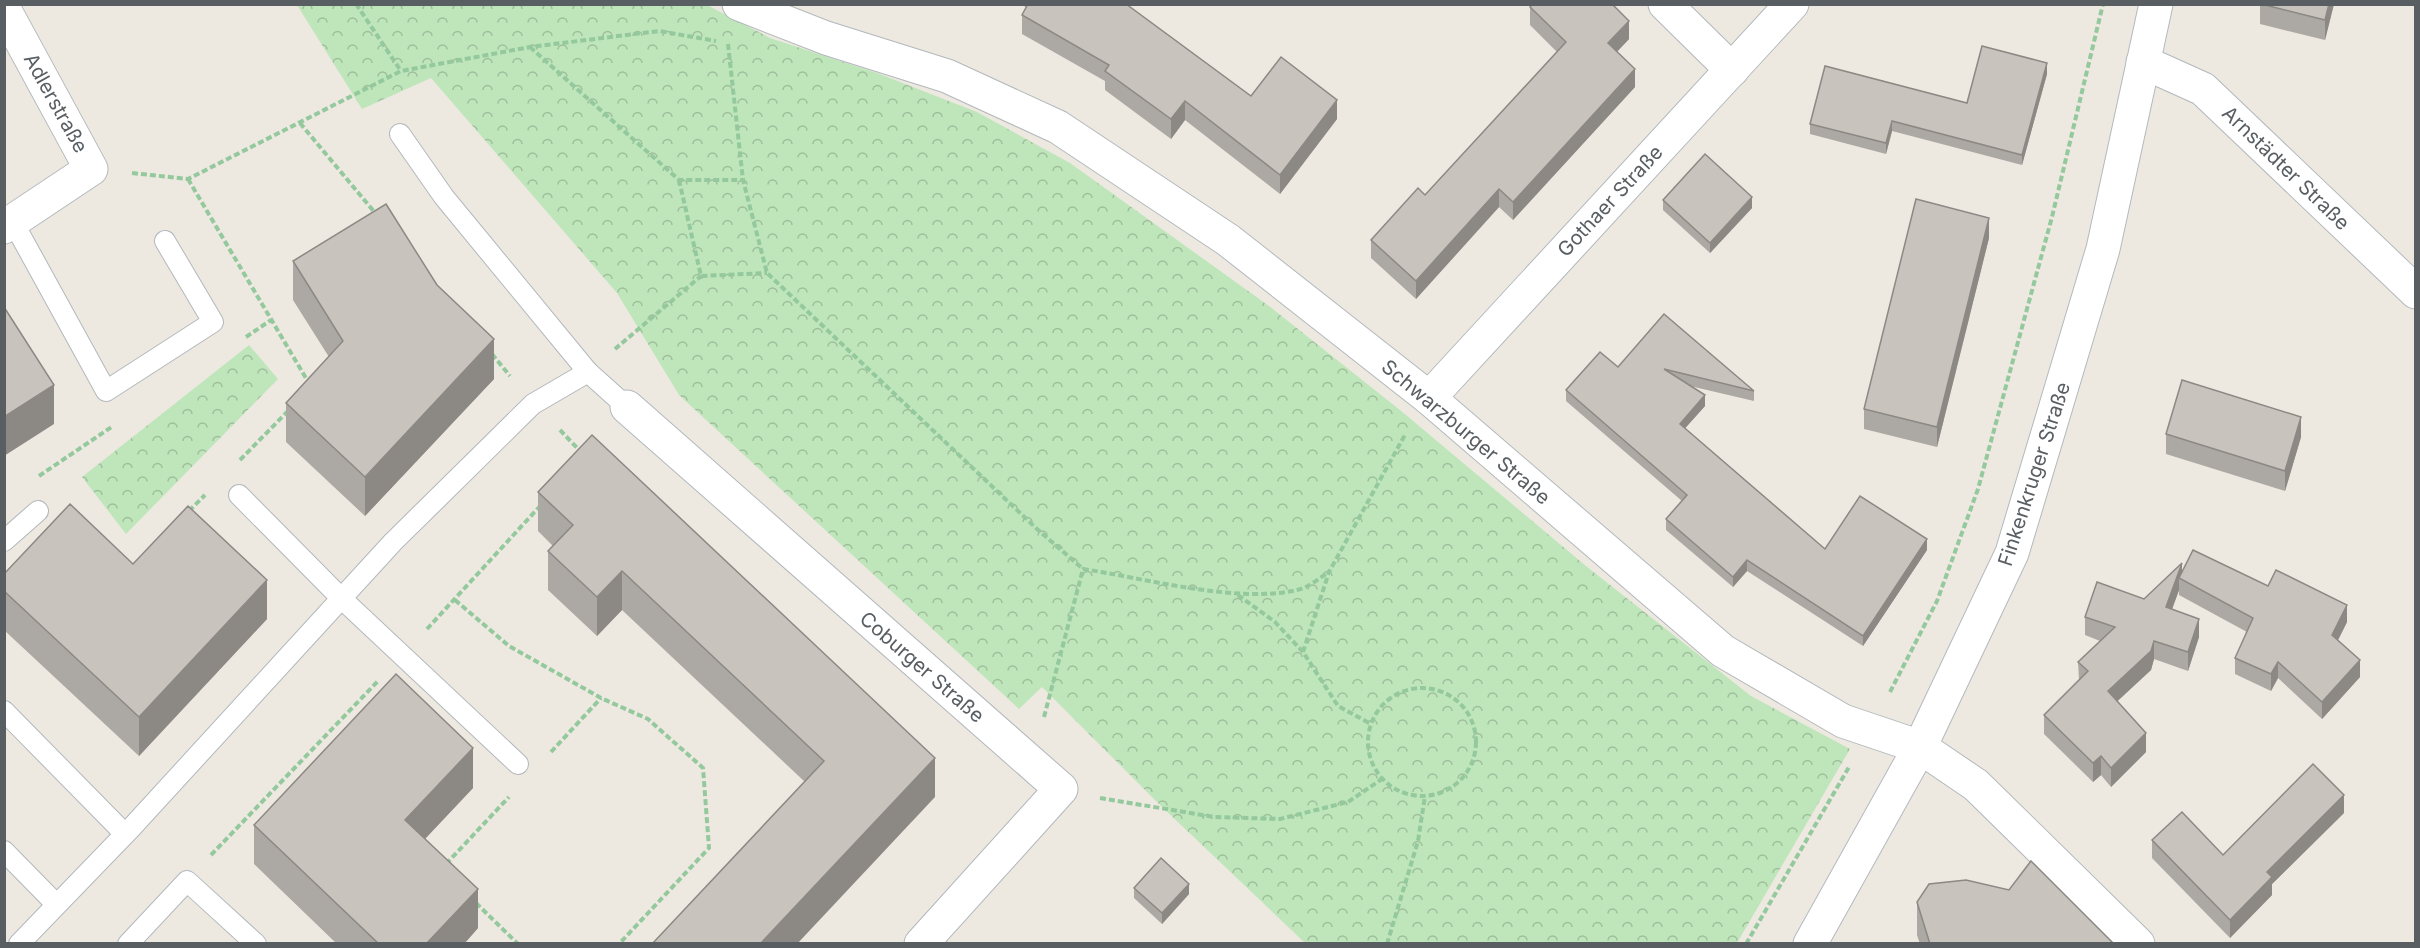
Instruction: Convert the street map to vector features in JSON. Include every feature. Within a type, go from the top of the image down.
[{"type":"street","name":"Schwarzburger Straße","points":[[739,4],[826,38],[947,76],[1058,127],[1228,240],[1429,399],[1723,651],[1843,721],[1869,732],[1920,747],[1976,785],[2138,944]]},
{"type":"street","points":[[1665,4],[1732,70]]},
{"type":"street","name":"Gothaer Straße","points":[[1429,399],[1792,4]]},
{"type":"street","name":"Finkenkruger Straße","points":[[1810,944],[1920,747],[2012,553],[2103,249],[2157,4]]},
{"type":"street","name":"Adlerstraße","points":[[4,9],[91,169],[9,224]]},
{"type":"street","name":"Arnstädter Straße","points":[[2143,62],[2203,89],[2415,292]]},
{"type":"street","name":"Coburger Straße","points":[[627,407],[1061,789]]},
{"type":"street","points":[[921,944],[1061,789]]},
{"type":"lane","points":[[400,134],[444,197],[588,372],[627,407]]},
{"type":"lane","points":[[9,224],[106,391],[213,322],[165,241]]},
{"type":"lane","points":[[19,944],[125,834],[393,542],[533,404],[588,372]]},
{"type":"lane","points":[[239,495],[342,599],[518,764]]},
{"type":"lane","points":[[4,541],[38,511]]},
{"type":"lane","points":[[4,711],[125,834]]},
{"type":"lane","points":[[4,851],[56,904]]},
{"type":"lane","points":[[128,944],[187,881],[256,944]]},
{"type":"path","points":[[356,4],[401,71]]},
{"type":"path","points":[[1746,944],[1869,732],[1937,601],[1978,489],[2052,217],[2103,4]]},
{"type":"path","points":[[91,169],[188,178],[401,71],[530,46],[659,31],[728,43],[743,180],[767,273],[1037,529],[1083,568],[1236,594],[1266,595],[1299,590],[1329,572]]},
{"type":"path","points":[[530,46],[679,180],[701,276]]},
{"type":"path","points":[[300,123],[382,222]]},
{"type":"path","points":[[188,178],[311,387]]},
{"type":"path","points":[[679,180],[743,180]]},
{"type":"path","points":[[588,372],[701,276],[767,273]]},
{"type":"path","points":[[237,343],[271,320]]},
{"type":"path","points":[[488,349],[533,404]]},
{"type":"path","points":[[1303,652],[1329,572],[1414,420],[1429,399]]},
{"type":"path","points":[[238,461],[295,404]]},
{"type":"path","points":[[45,482],[39,476],[122,420]]},
{"type":"path","points":[[181,518],[206,494]]},
{"type":"path","points":[[1031,764],[1083,568]]},
{"type":"path","points":[[1236,594],[1275,621],[1303,652],[1338,706],[1371,724]]},
{"type":"path","points":[[454,600],[509,646],[601,698],[648,719],[703,768],[709,848],[619,944]]},
{"type":"path","points":[[1432,688],[1448,693],[1461,703],[1470,715],[1477,745],[1466,775],[1454,785],[1425,796],[1395,789],[1382,779],[1369,753],[1371,724],[1378,710],[1388,699],[1401,691],[1432,688]]},
{"type":"path","points":[[546,758],[601,698]]},
{"type":"path","points":[[1061,789],[1118,802],[1214,817],[1280,819],[1348,802],[1382,779]]},
{"type":"path","points":[[441,870],[514,792]]},
{"type":"path","points":[[1387,944],[1418,841],[1425,796]]},
{"type":"path","points":[[475,903],[518,944]]},
{"type":"green space","points":[[297,5],[707,5],[770,38],[877,73],[977,112],[1070,163],[1269,306],[1400,410],[1586,566],[1751,696],[1850,749],[1737,943],[1305,943],[1161,806],[1042,687],[1019,709],[679,395],[617,293],[431,78],[362,109]]},
{"type":"green space","points":[[249,345],[278,379],[126,534],[82,477]]},
{"type":"building","points":[[1028,4],[1126,4],[1251,96],[1281,57],[1337,100],[1280,175],[1185,101],[1171,119],[1105,71],[1109,65],[1022,15]]},
{"type":"building","points":[[1532,4],[1612,4],[1629,21],[1608,43],[1635,69],[1513,202],[1499,189],[1416,281],[1371,240],[1418,188],[1425,195],[1566,42],[1530,7]]},
{"type":"building","points":[[2261,4],[2329,4],[2325,20]]},
{"type":"building","points":[[1982,46],[2047,63],[2022,155],[1892,121],[1886,143],[1810,124],[1825,66],[1967,103]]},
{"type":"building","points":[[1705,154],[1752,197],[1710,243],[1663,200]]},
{"type":"building","points":[[1916,199],[1989,218],[1937,427],[1864,409]]},
{"type":"building","points":[[386,204],[437,285],[494,339],[365,477],[286,403],[343,341],[293,261]]},
{"type":"building","points":[[4,307],[54,385],[4,417]]},
{"type":"building","points":[[1664,314],[1754,391],[1664,369],[1705,395],[1680,424],[1825,549],[1860,496],[1927,539],[1863,636],[1747,560],[1733,577],[1666,519],[1687,495],[1566,390],[1600,352],[1618,367]]},
{"type":"building","points":[[2182,380],[2301,417],[2285,471],[2166,434]]},
{"type":"building","points":[[592,435],[935,758],[760,944],[652,944],[824,761],[622,571],[597,597],[548,551],[573,525],[538,492]]},
{"type":"building","points":[[70,504],[133,564],[188,506],[267,580],[139,717],[4,591],[4,574]]},
{"type":"building","points":[[2193,550],[2268,586],[2276,570],[2347,605],[2332,635],[2360,660],[2322,702],[2278,662],[2271,674],[2235,658],[2253,618],[2179,578]]},
{"type":"building","points":[[2182,563],[2166,607],[2199,619],[2188,652],[2154,641],[2151,651],[2108,691],[2146,733],[2111,768],[2101,756],[2093,763],[2044,715],[2088,671],[2078,662],[2115,627],[2085,617],[2097,582],[2144,599]]},
{"type":"building","points":[[396,674],[473,748],[405,820],[478,889],[426,944],[379,944],[254,825]]},
{"type":"building","points":[[2313,764],[2344,795],[2267,872],[2272,877],[2230,920],[2152,840],[2182,812],[2223,855]]},
{"type":"building","points":[[1161,858],[1189,884],[1162,913],[1134,888]]},
{"type":"building","points":[[2031,861],[2114,944],[1930,944],[1917,902],[1929,884],[1966,880],[2009,890]]}]
